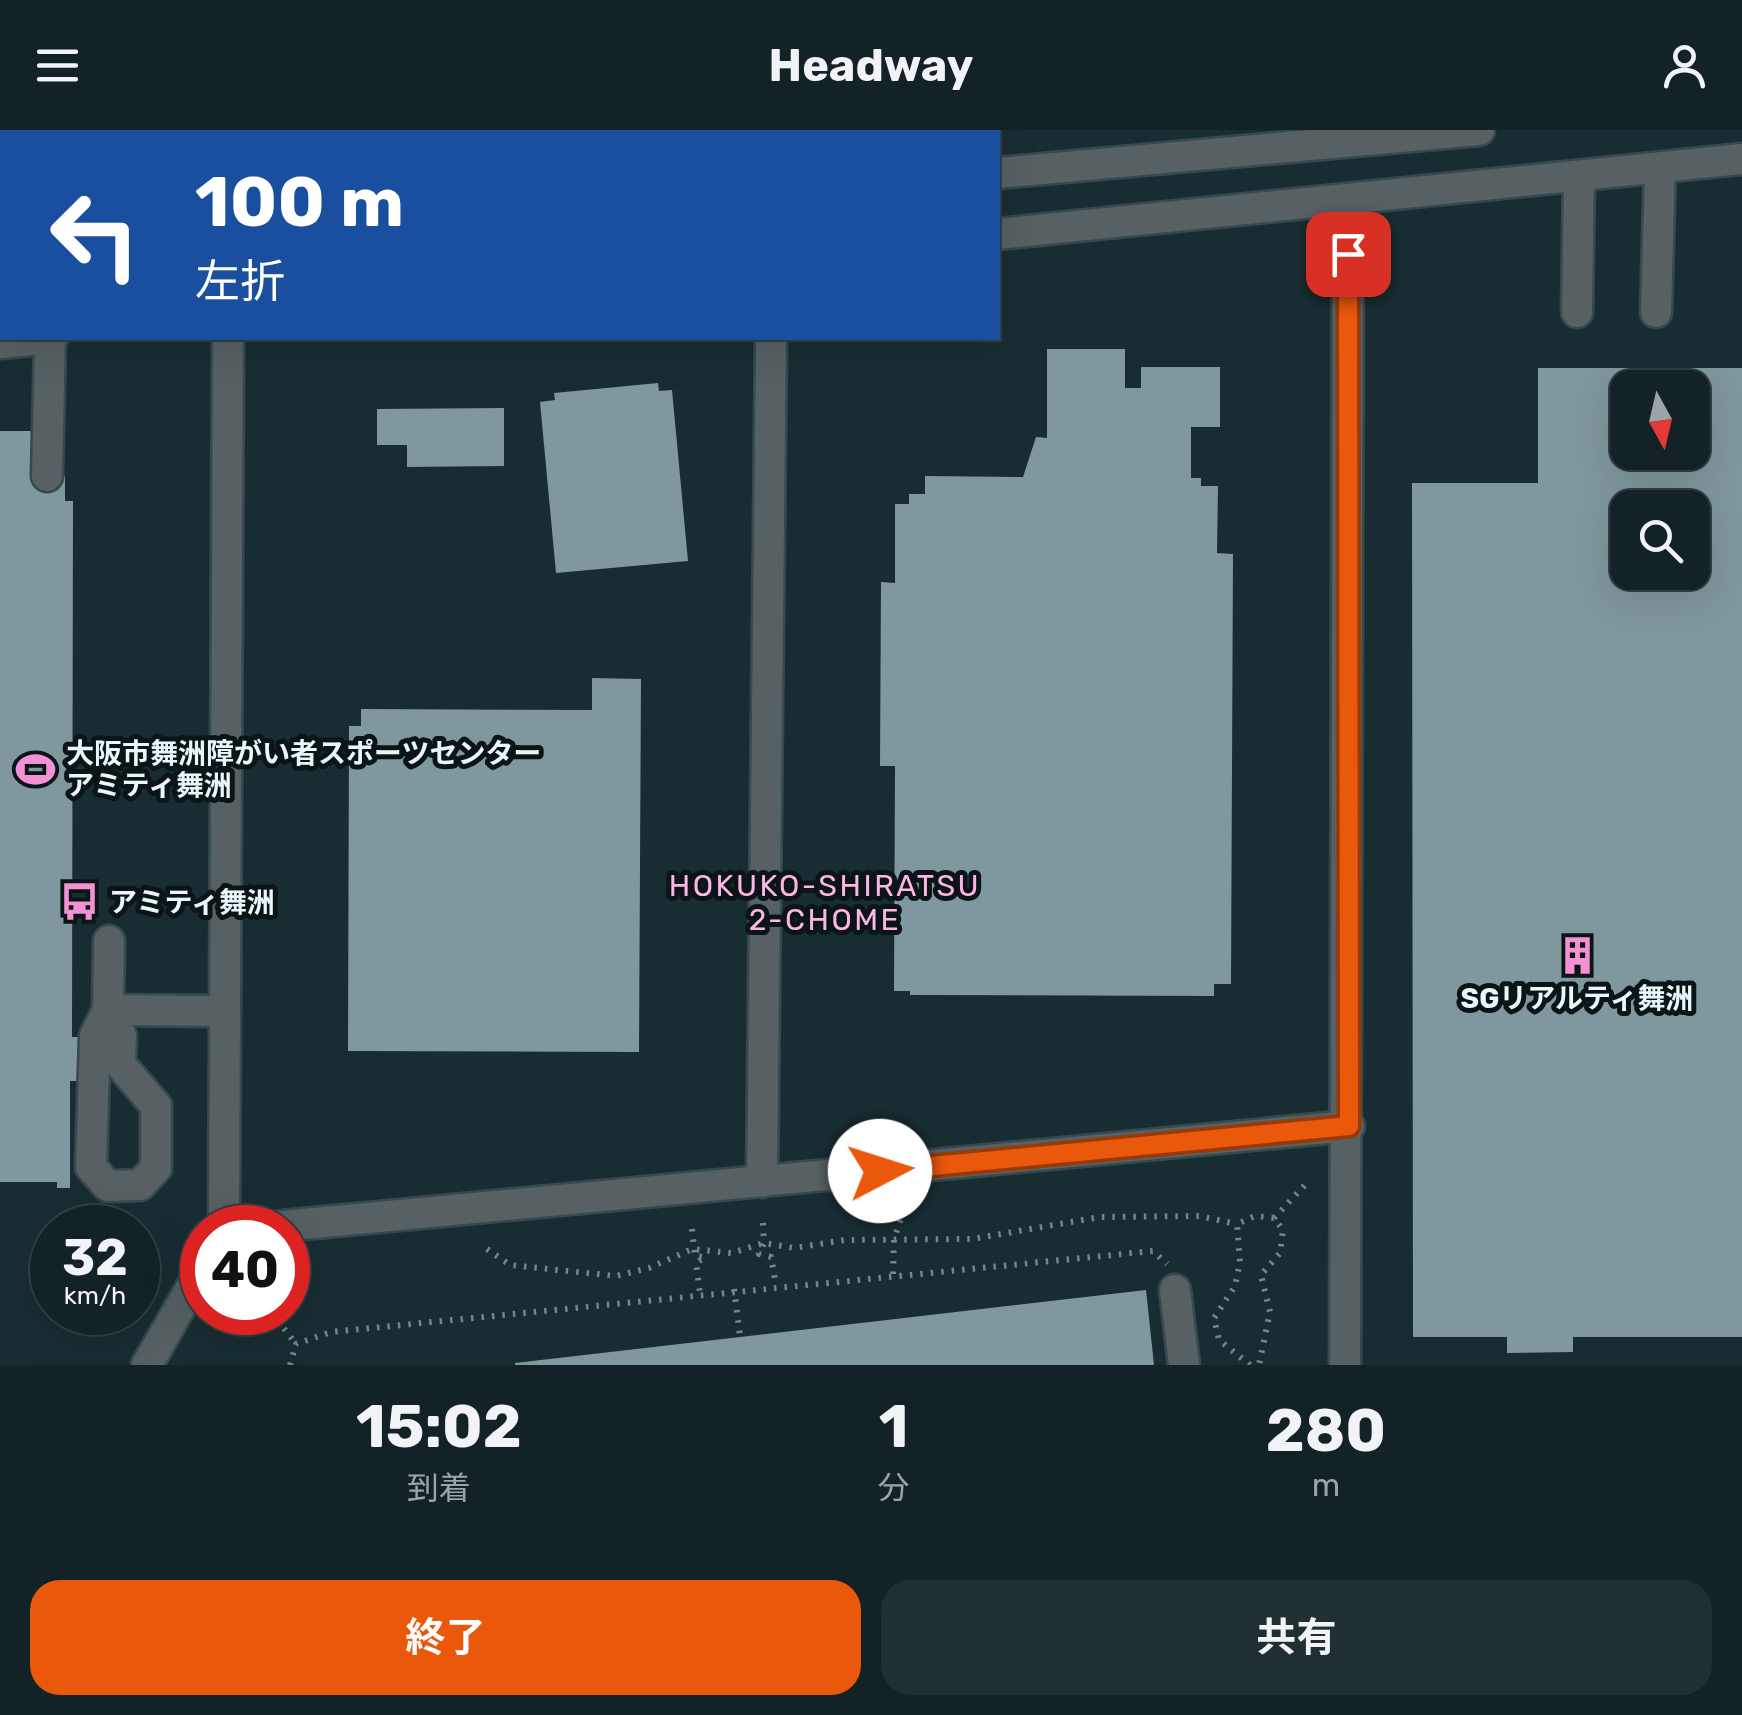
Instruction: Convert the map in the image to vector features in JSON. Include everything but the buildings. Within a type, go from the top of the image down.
[{"type":"street","points":[[1000,173],[1479,130]]},
{"type":"street","points":[[1000,234],[1348,202],[1742,159]]},
{"type":"street","points":[[1656,312],[1660,168]]},
{"type":"street","points":[[1577,312],[1579,176]]},
{"type":"street","points":[[1346,1365],[1348,202]]},
{"type":"street","points":[[0,342],[26,340]]},
{"type":"street","points":[[47,476],[51,340]]},
{"type":"street","points":[[224,1205],[228,340]]},
{"type":"street","points":[[762,1182],[771,340]]},
{"type":"street","points":[[108,1010],[121,1036],[120,1064],[156,1106],[156,1168],[140,1185],[108,1186],[91,1167],[95,1036],[108,1010],[110,942]]},
{"type":"street","points":[[108,1010],[224,1011]]},
{"type":"street","points":[[310,1224],[1349,1126]]},
{"type":"street","points":[[1175,1290],[1184,1365]]},
{"type":"street","points":[[146,1365],[180,1306]]},
{"type":"path","points":[[1274,1218],[1305,1185]]},
{"type":"path","points":[[893,1274],[894,1239],[904,1210]]},
{"type":"path","points":[[487,1249],[510,1265],[616,1276],[649,1268],[692,1249],[731,1253],[764,1242],[794,1248],[894,1239],[972,1239],[1100,1217],[1199,1216],[1238,1224],[1255,1216],[1274,1218],[1283,1230],[1280,1253],[1261,1275],[1270,1312],[1266,1350],[1259,1365]]},
{"type":"path","points":[[763,1223],[764,1242],[759,1254],[771,1256],[776,1285]]},
{"type":"path","points":[[1238,1224],[1240,1262],[1235,1286],[1214,1318],[1219,1340],[1250,1365]]},
{"type":"path","points":[[692,1230],[694,1256],[705,1258],[696,1263],[700,1292]]},
{"type":"path","points":[[296,1344],[330,1332],[700,1292],[1153,1250],[1171,1268],[1175,1290]]},
{"type":"path","points":[[734,1289],[740,1336]]},
{"type":"path","points":[[289,1335],[296,1344]]},
{"type":"path","points":[[290,1365],[296,1344]]},
{"type":"place","name":"大阪市舞洲障がい者スポーツセンター アミティ舞洲","points":[[36,769]]},
{"type":"place","name":"アミティ舞洲","points":[[79,902]]},
{"type":"place","name":"SGリアルティ舞洲","points":[[1577,955]]},
{"type":"district","name":"HOKUKO-SHIRATSU 2-CHOME","points":[[825,903]]},
{"type":"route","points":[[880,1171],[1349,1126],[1348,254]]}]
